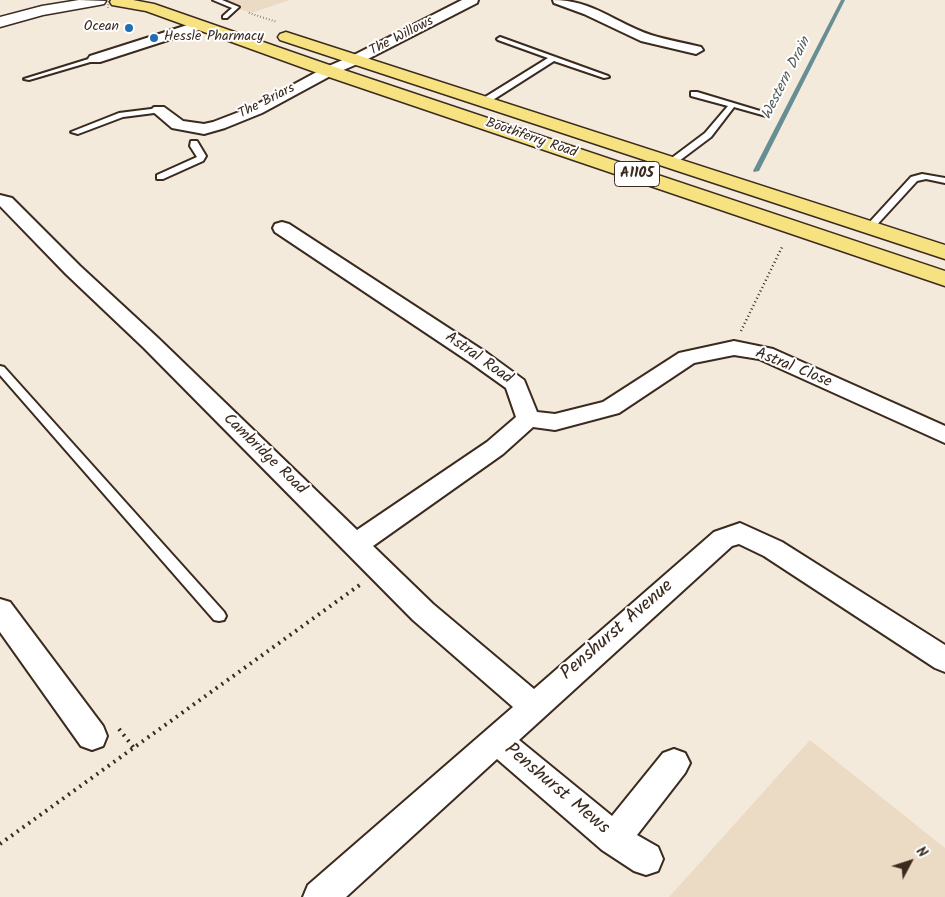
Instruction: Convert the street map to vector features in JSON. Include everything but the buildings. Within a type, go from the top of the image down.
[{"type":"main road","points":[[173,0],[255,27]]},
{"type":"main road","name":"Boothferry Road","points":[[110,2],[149,7],[328,71],[945,279]]},
{"type":"main road","name":"Boothferry Road","points":[[273,33],[945,252]]},
{"type":"street","points":[[0,22],[42,11],[72,0]]},
{"type":"street","name":"The Willows","points":[[328,71],[358,60],[472,0]]},
{"type":"street","points":[[560,0],[589,11],[646,38],[699,55],[714,46]]},
{"type":"street","points":[[42,11],[110,2]]},
{"type":"street","points":[[95,59],[200,25]]},
{"type":"street","name":"The Briars","points":[[159,110],[178,125],[204,129],[257,110],[328,71]]},
{"type":"street","points":[[194,143],[204,129]]},
{"type":"street","name":"Cambridge Road","points":[[0,200],[6,202],[73,270],[381,568],[423,612],[533,706]]},
{"type":"street","name":"Astral Road","points":[[282,228],[479,358],[516,386],[528,419]]},
{"type":"street","name":"Astral Close","points":[[528,419],[555,422],[611,408],[687,358],[734,348],[765,354],[945,435]]},
{"type":"street","points":[[356,544],[495,448],[528,419]]},
{"type":"street","name":"Penshurst Avenue","points":[[320,897],[723,539],[740,534],[773,549],[945,660]]},
{"type":"street","points":[[0,610],[92,736]]},
{"type":"street","name":"Penshurst Mews","points":[[497,740],[614,839],[646,859]]},
{"type":"street","name":"Penshurst Mews","points":[[614,839],[674,763]]},
{"type":"lane","points":[[216,0],[236,7],[225,17]]},
{"type":"lane","points":[[500,39],[606,78]]},
{"type":"lane","points":[[485,101],[553,58]]},
{"type":"lane","points":[[27,79],[95,59]]},
{"type":"lane","points":[[694,94],[731,106],[766,114]]},
{"type":"lane","points":[[672,162],[708,135],[731,106]]},
{"type":"lane","points":[[74,132],[122,115],[159,110]]},
{"type":"lane","points":[[160,176],[200,159],[202,156],[194,143]]},
{"type":"lane","points":[[870,227],[914,179],[919,176],[930,176],[945,181]]},
{"type":"lane","points":[[0,369],[219,616]]},
{"type":"path","points":[[734,348],[756,298],[785,241]]},
{"type":"path","points":[[0,844],[276,647],[381,568]]},
{"type":"shaded area","points":[[213,0],[290,0],[251,13]]},
{"type":"shaded area","points":[[810,740],[945,848],[945,897],[669,897]]},
{"type":"waterway","name":"Western Drain","points":[[756,171],[843,0]]},
{"type":"place","name":"Ocean","points":[[129,28]]},
{"type":"place","name":"Hessle Pharmacy","points":[[154,38]]}]
